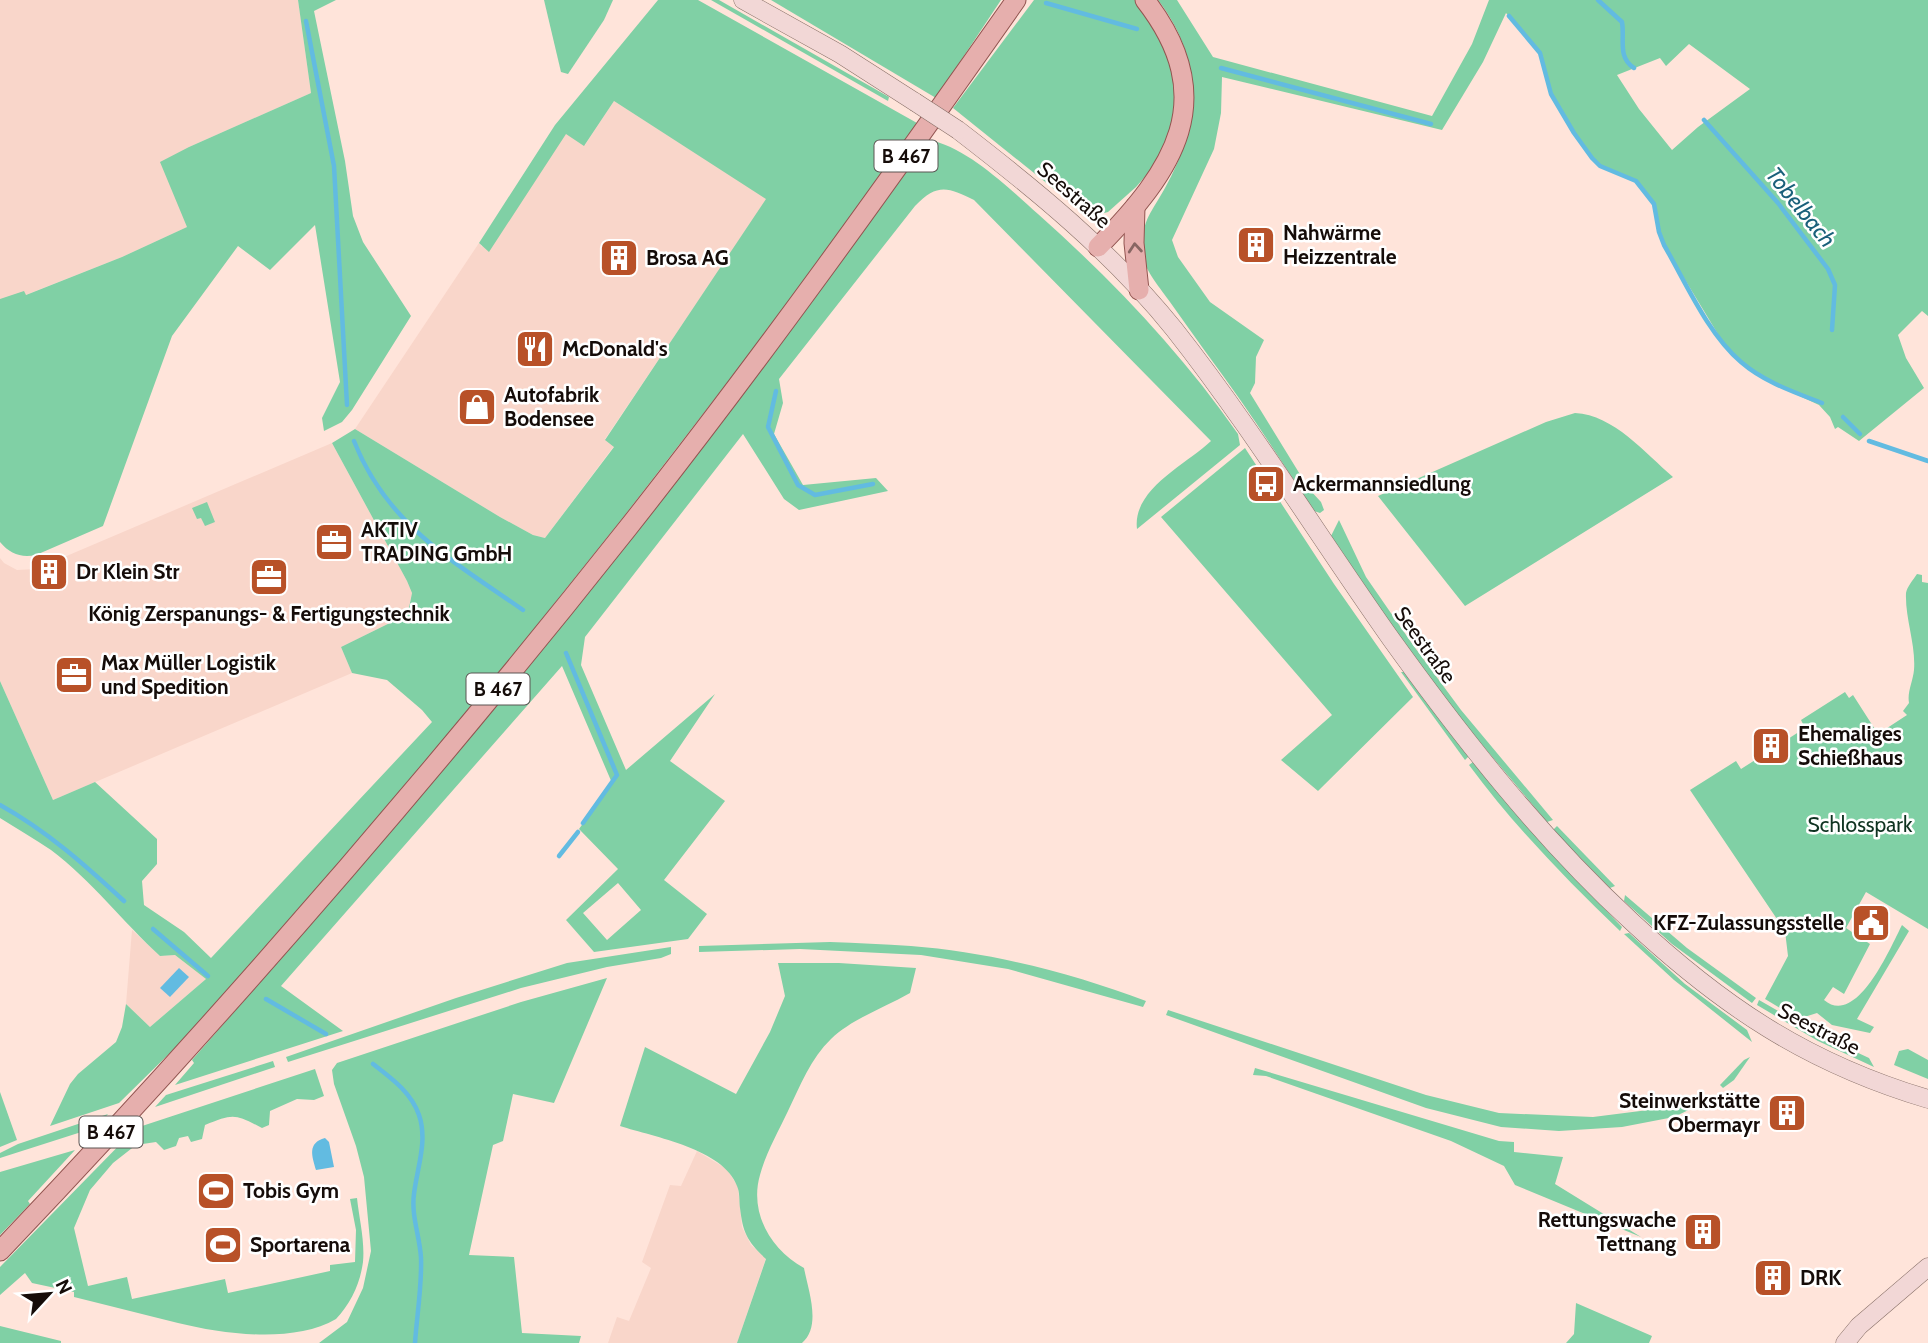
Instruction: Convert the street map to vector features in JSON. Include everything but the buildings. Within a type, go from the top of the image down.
[{"type":"main road","name":"Seestraße","points":[[743,0],[840,54],[958,130],[1045,198],[1098,247],[1172,327],[1222,392],[1390,637],[1464,737],[1537,825],[1660,949],[1745,1015],[1789,1043],[1870,1079],[1928,1099]]},
{"type":"main road","name":"B 467","points":[[0,1251],[184,1053],[320,900],[469,724],[628,527],[794,310],[1016,0]]},
{"type":"main road","points":[[1098,247],[1152,187],[1168,162],[1178,137],[1184,96],[1178,56],[1161,21],[1145,0]]},
{"type":"main road","points":[[1135,206],[1133,243],[1139,290]]},
{"type":"main road","points":[[1845,1343],[1859,1326],[1928,1267]]},
{"type":"shaded area","points":[[0,0],[298,0],[311,93],[189,147],[187,227],[122,257],[0,305]]},
{"type":"shaded area","points":[[614,101],[767,199],[605,439],[614,446],[545,538],[533,535],[500,517],[355,429],[479,243],[482,247],[566,133],[585,145]]},
{"type":"shaded area","points":[[332,443],[407,581],[412,593],[408,611],[402,617],[341,647],[352,673],[53,800],[0,681],[0,558],[17,570],[36,569]]},
{"type":"shaded area","points":[[132,930],[160,956],[175,955],[206,979],[150,1027],[126,1004]]},
{"type":"shaded area","points":[[697,1151],[727,1169],[738,1187],[742,1227],[751,1245],[766,1258],[737,1343],[608,1343],[617,1317],[629,1321],[651,1268],[642,1262],[670,1185],[681,1186]]},
{"type":"green space","points":[[298,0],[336,0],[314,11],[345,161],[353,216],[363,242],[411,316],[352,410],[342,422],[324,431],[322,418],[340,382],[315,225],[270,270],[238,246],[172,336],[103,526],[36,555],[25,556],[8,550],[0,542],[0,299],[24,291],[26,295],[122,257],[187,227],[160,162],[311,93]]},
{"type":"green space","points":[[544,0],[613,0],[604,20],[568,74],[561,72]]},
{"type":"green space","points":[[658,0],[698,0],[917,123],[788,304],[621,520],[462,719],[315,892],[180,1043],[119,1103],[50,1126],[70,1084],[116,1042],[126,1004],[150,1027],[206,979],[175,955],[160,956],[66,862],[0,818],[0,681],[53,800],[95,782],[157,839],[157,864],[142,881],[144,905],[184,932],[211,958],[432,722],[387,680],[352,673],[341,647],[402,617],[408,611],[412,593],[332,443],[355,429],[500,517],[533,535],[545,538],[614,447],[605,440],[766,199],[614,101],[584,146],[566,134],[489,252],[479,243],[555,125]]},
{"type":"green space","points":[[711,0],[719,0],[889,97],[888,101]]},
{"type":"green space","points":[[771,0],[1001,0],[936,98]]},
{"type":"green space","points":[[1034,0],[1135,0],[1146,11],[1164,42],[1176,87],[1171,135],[1150,171],[1108,212],[1085,214],[953,108]]},
{"type":"green space","points":[[1158,0],[1177,0],[1213,57],[1432,116],[1472,44],[1489,0],[1928,0],[1928,316],[1922,311],[1898,335],[1906,358],[1924,388],[1859,441],[1838,427],[1835,429],[1830,417],[1819,405],[1765,380],[1727,349],[1664,245],[1654,204],[1636,181],[1600,166],[1592,158],[1551,94],[1540,53],[1506,13],[1483,62],[1442,130],[1222,77],[1221,113],[1214,149],[1172,240],[1178,257],[1210,302],[1264,340],[1256,357],[1255,383],[1250,393],[1309,489],[1321,502],[1324,510],[1320,513],[1314,511],[1144,262],[1142,244],[1145,227],[1177,164],[1191,116],[1190,69],[1184,46]],"holes":[[[1689,44],[1750,89],[1698,127],[1672,150],[1639,109],[1617,75],[1660,58],[1666,66]]]},
{"type":"green space","points":[[934,141],[948,146],[976,162],[1027,204],[1092,265],[1169,346],[1238,434],[1240,445],[1137,529],[1143,502],[1152,490],[1211,441],[974,200],[950,190],[930,194],[915,206],[779,379],[783,403],[774,434],[803,485],[876,478],[888,491],[799,510],[784,499],[743,434],[585,637],[581,665],[626,770],[715,694],[670,761],[725,801],[664,880],[707,914],[688,939],[594,952],[566,920],[618,869],[579,829],[612,783],[562,666],[281,986],[343,1031],[175,1085],[194,1063],[192,1060],[326,907],[475,730],[801,316],[918,155]],"holes":[[[618,883],[641,910],[607,940],[583,913]]]},
{"type":"green space","points":[[1575,413],[1603,420],[1616,428],[1673,477],[1465,606],[1378,496],[1546,422]]},
{"type":"green space","points":[[1245,448],[1334,584],[1413,697],[1318,791],[1281,760],[1332,715],[1161,517]]},
{"type":"green space","points":[[207,502],[215,522],[205,526],[201,518],[197,519],[192,508]]},
{"type":"green space","points":[[1339,520],[1366,577],[1413,645],[1461,710],[1553,820],[1547,822],[1458,716],[1393,627],[1331,536]]},
{"type":"green space","name":"Schlosspark","points":[[1917,574],[1922,575],[1922,582],[1928,583],[1928,929],[1866,892],[1846,928],[1870,944],[1844,994],[1833,987],[1824,1000],[1836,1006],[1849,1003],[1860,994],[1881,965],[1902,925],[1909,931],[1857,1019],[1874,1027],[1870,1033],[1832,1025],[1817,1013],[1798,1019],[1765,999],[1788,956],[1785,931],[1690,790],[1736,761],[1741,769],[1763,755],[1769,756],[1782,748],[1780,744],[1805,728],[1801,720],[1845,692],[1849,698],[1853,695],[1878,734],[1907,715],[1903,711],[1909,703],[1914,660],[1906,593]]},
{"type":"green space","points":[[1401,672],[1406,672],[1469,756],[1465,760]]},
{"type":"green space","points":[[1473,762],[1551,853],[1622,927],[1620,931],[1522,831],[1469,765]]},
{"type":"green space","points":[[1557,826],[1615,886],[1610,888],[1553,830]]},
{"type":"green space","points":[[1625,895],[1687,948],[1756,998],[1752,1003],[1672,944],[1624,901]]},
{"type":"green space","points":[[1629,933],[1685,984],[1747,1030],[1752,1042],[1674,980],[1624,934]]},
{"type":"green space","points":[[830,942],[911,946],[971,953],[1060,973],[1146,1001],[1143,1007],[1008,969],[921,955],[800,949],[699,952],[699,946]]},
{"type":"green space","points":[[671,947],[671,954],[661,958],[607,967],[521,988],[288,1062],[286,1057],[567,963]]},
{"type":"green space","points":[[778,963],[839,963],[916,968],[910,993],[849,1025],[831,1039],[818,1055],[772,1143],[760,1175],[758,1203],[766,1229],[782,1251],[804,1268],[812,1307],[808,1336],[802,1343],[737,1343],[766,1259],[750,1242],[741,1217],[737,1186],[730,1173],[718,1163],[686,1146],[620,1126],[645,1047],[736,1094],[770,1032],[785,996]]},
{"type":"green space","points":[[607,978],[554,1103],[513,1094],[503,1141],[493,1145],[469,1255],[514,1257],[522,1333],[581,1336],[579,1343],[319,1343],[347,1322],[363,1288],[371,1251],[364,1177],[334,1084],[332,1070],[337,1063],[521,1002]]},
{"type":"green space","points":[[1759,1000],[1824,1037],[1869,1058],[1874,1067],[1818,1041],[1757,1005]]},
{"type":"green space","points":[[1168,1010],[1426,1095],[1499,1113],[1593,1117],[1664,1108],[1698,1098],[1704,1100],[1703,1103],[1674,1117],[1622,1127],[1559,1131],[1501,1127],[1426,1108],[1166,1015]]},
{"type":"green space","points":[[1908,1049],[1928,1060],[1928,1079],[1894,1065],[1899,1051]]},
{"type":"green space","points":[[1750,1057],[1734,1080],[1723,1088],[1720,1085]]},
{"type":"green space","points":[[273,1061],[275,1067],[155,1107],[166,1095]]},
{"type":"green space","points":[[1255,1068],[1499,1141],[1514,1142],[1514,1152],[1563,1157],[1555,1184],[1641,1237],[1515,1185],[1504,1166],[1451,1141],[1266,1076],[1253,1075]]},
{"type":"green space","points":[[315,1069],[324,1096],[314,1100],[297,1099],[270,1111],[269,1125],[262,1128],[240,1118],[229,1117],[205,1125],[202,1139],[191,1142],[188,1136],[179,1138],[176,1146],[164,1150],[156,1142],[136,1145],[113,1163],[90,1190],[74,1228],[88,1286],[127,1277],[132,1299],[225,1279],[228,1293],[330,1271],[330,1265],[355,1262],[356,1230],[350,1199],[357,1198],[363,1246],[362,1270],[350,1300],[336,1319],[319,1327],[281,1334],[218,1331],[74,1297],[74,1292],[32,1283],[25,1273],[0,1295],[0,1267],[136,1128]]},
{"type":"green space","points":[[0,1092],[17,1140],[0,1147]]},
{"type":"green space","points":[[108,1114],[97,1127],[0,1158],[0,1153],[18,1144]]},
{"type":"green space","points":[[75,1150],[28,1201],[30,1204],[0,1235],[0,1172]]},
{"type":"green space","points":[[1576,1303],[1652,1336],[1649,1343],[1566,1343],[1574,1334]]},
{"type":"green space","points":[[0,1326],[61,1341],[61,1343],[0,1343]]},
{"type":"water","points":[[179,968],[189,977],[170,997],[160,988]]},
{"type":"water","points":[[325,1138],[329,1142],[334,1167],[316,1170],[313,1147]]},
{"type":"waterway","name":"Tobelbach","points":[[1598,0],[1622,22],[1625,59],[1634,68]]},
{"type":"waterway","points":[[1046,3],[1137,29]]},
{"type":"waterway","points":[[1509,16],[1540,53],[1551,94],[1592,158],[1600,166],[1636,181],[1654,204],[1664,245],[1718,337],[1741,362],[1759,375],[1822,403]]},
{"type":"waterway","points":[[306,21],[334,166],[347,405]]},
{"type":"waterway","points":[[1221,68],[1431,124]]},
{"type":"waterway","name":"Tobelbach","points":[[1704,120],[1778,203],[1828,269],[1835,285],[1832,330]]},
{"type":"waterway","points":[[776,391],[768,427],[798,485],[815,495],[873,484]]},
{"type":"waterway","name":"Tobelbach","points":[[1843,417],[1860,434]]},
{"type":"waterway","points":[[354,441],[384,496],[404,518],[447,557],[523,610]]},
{"type":"waterway","name":"Tobelbach","points":[[1869,441],[1928,461]]},
{"type":"waterway","points":[[566,653],[617,775],[583,823]]},
{"type":"waterway","points":[[0,805],[50,837],[124,901]]},
{"type":"waterway","points":[[559,856],[578,832]]},
{"type":"waterway","points":[[153,929],[208,976]]},
{"type":"waterway","points":[[266,999],[326,1034]]},
{"type":"waterway","points":[[373,1064],[406,1092],[419,1115],[421,1125],[422,1145],[413,1202],[421,1258],[415,1343]]},
{"type":"place","name":"Nahwärme Heizzentrale","points":[[1256,245]]},
{"type":"place","name":"Brosa AG","points":[[619,258]]},
{"type":"place","name":"McDonald's","points":[[535,349]]},
{"type":"place","name":"Autofabrik Bodensee","points":[[477,407]]},
{"type":"place","name":"Ackermannsiedlung","points":[[1266,484]]},
{"type":"place","name":"AKTIV TRADING GmbH","points":[[334,542]]},
{"type":"place","name":"Dr Klein Str","points":[[49,572]]},
{"type":"place","name":"König Zerspanungs- & Fertigungstechnik","points":[[269,577]]},
{"type":"place","name":"Max Müller Logistik und Spedition","points":[[74,675]]},
{"type":"place","name":"Ehemaliges Schießhaus","points":[[1771,746]]},
{"type":"place","name":"KFZ-Zulassungsstelle","points":[[1871,923]]},
{"type":"place","name":"Steinwerkstätte Obermayr","points":[[1787,1113]]},
{"type":"place","name":"Tobis Gym","points":[[216,1191]]},
{"type":"place","name":"Rettungswache Tettnang","points":[[1703,1232]]},
{"type":"place","name":"Sportarena","points":[[223,1245]]},
{"type":"place","name":"DRK","points":[[1773,1278]]}]
